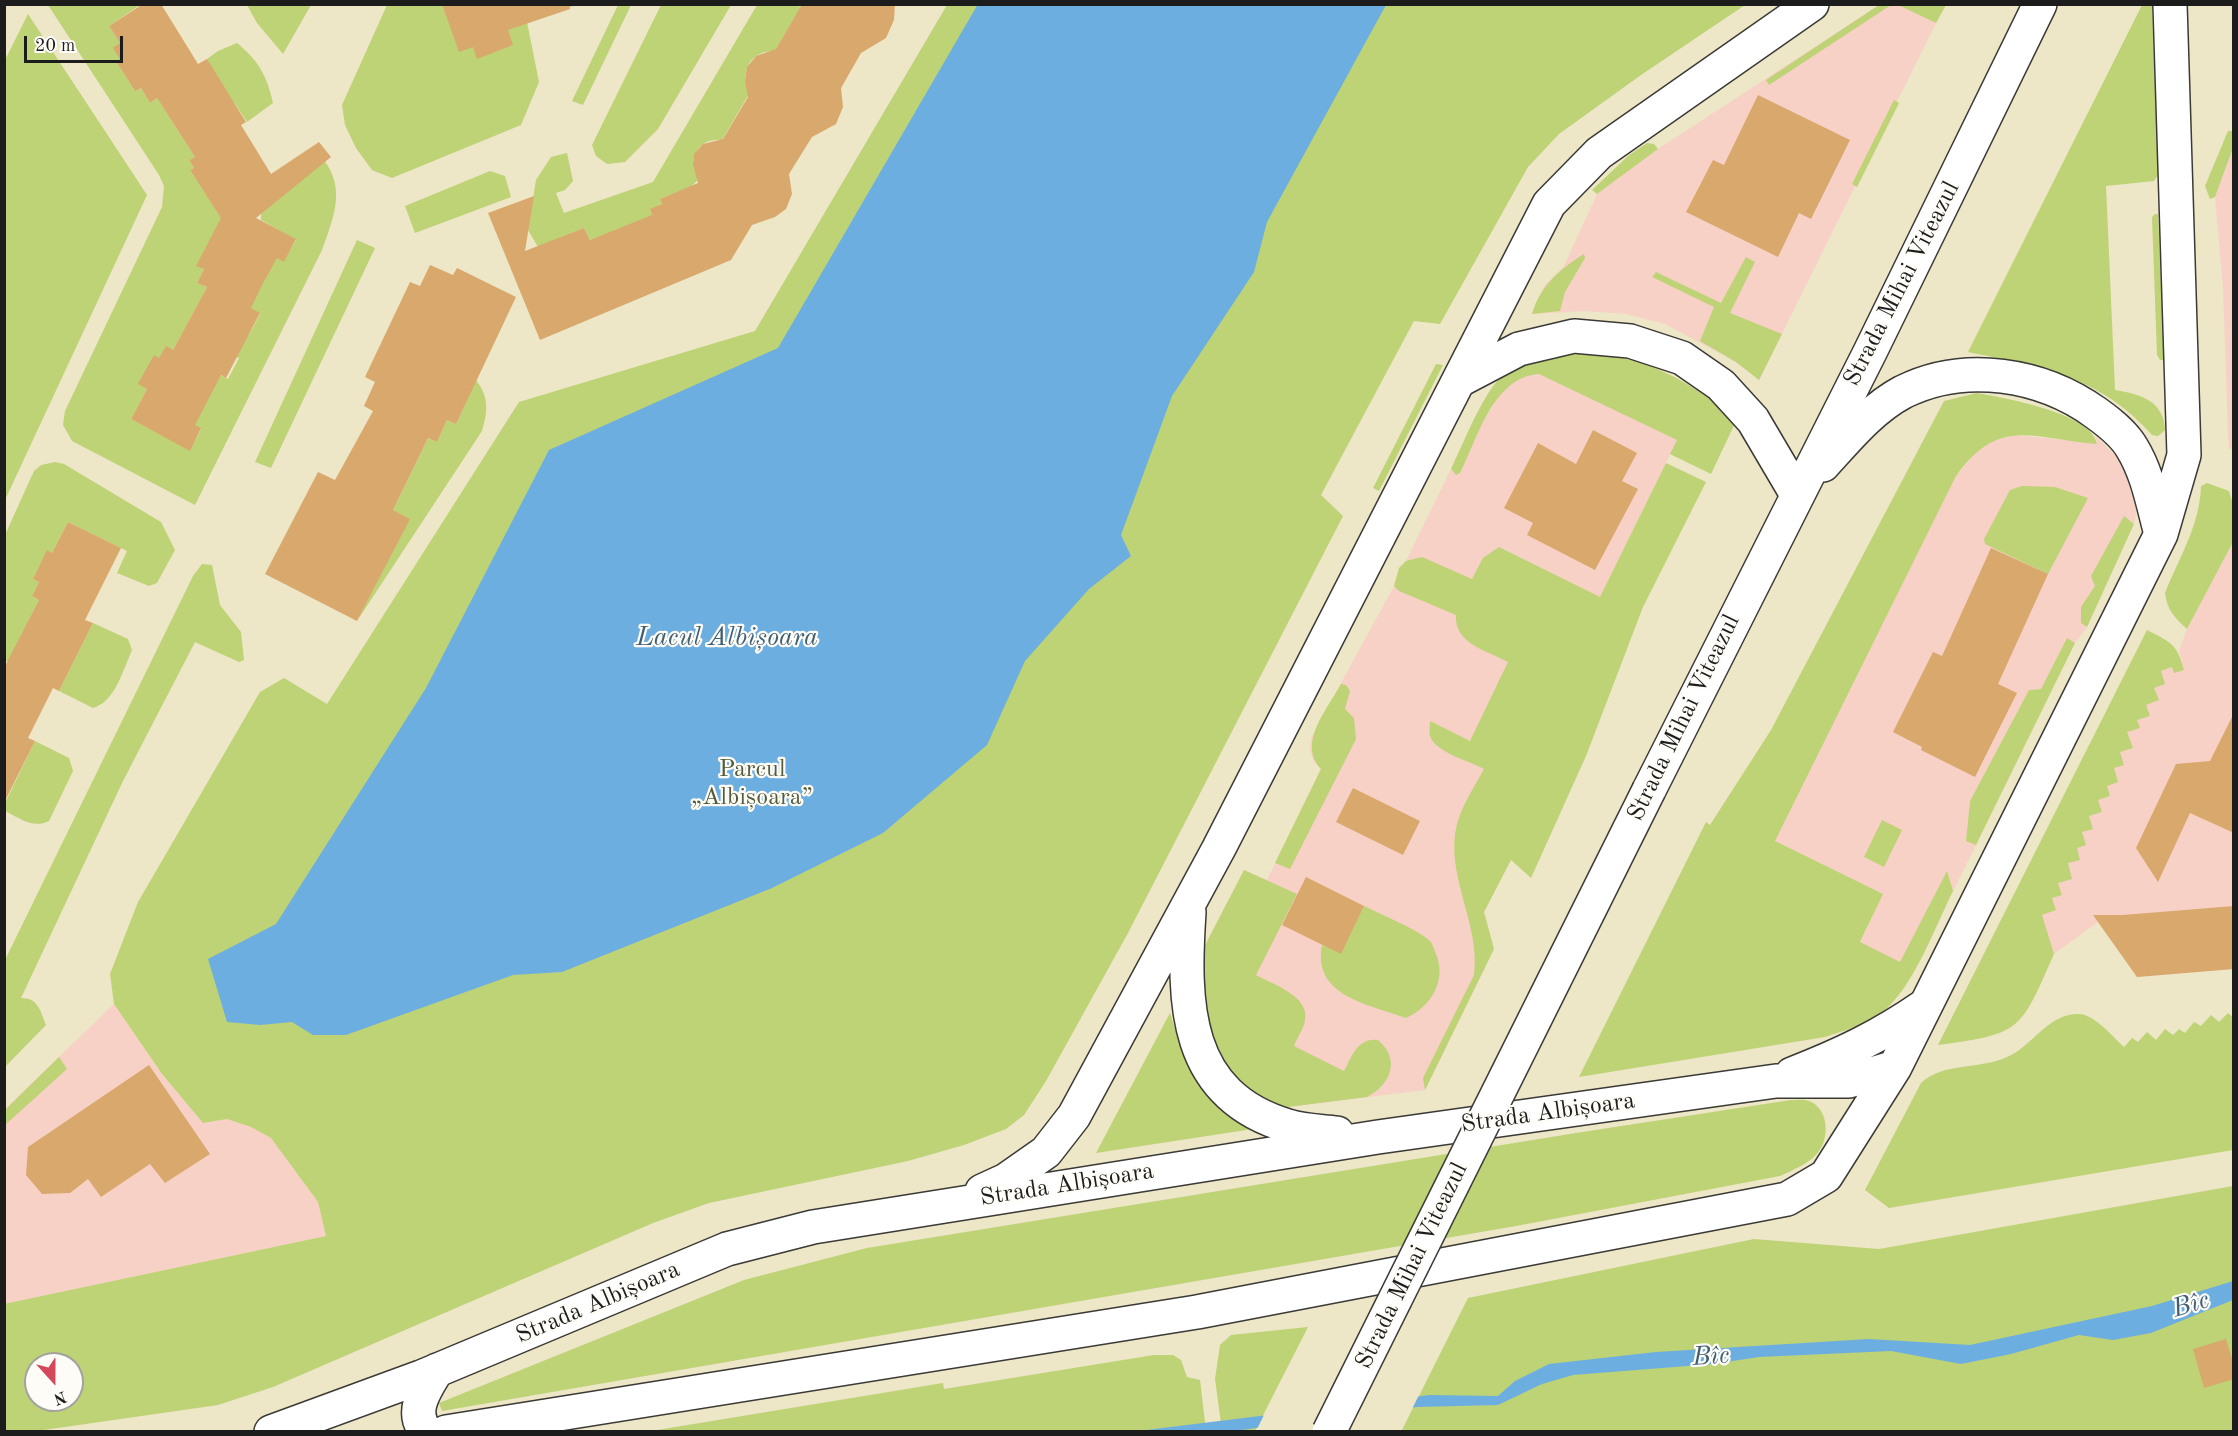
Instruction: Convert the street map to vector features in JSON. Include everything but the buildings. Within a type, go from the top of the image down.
[{"type":"main road","points":[[958,1202],[1006,1180],[1046,1152],[1074,1116],[1189,902],[1549,204],[1599,153],[1812,4]]},
{"type":"main road","name":"Strada Mihai Viteazul","points":[[1329,1431],[1796,493],[1870,352],[2040,4]]},
{"type":"main road","points":[[446,1431],[1197,1312],[1787,1199],[1826,1176],[1895,1067],[2161,534],[2184,455],[2170,4]]},
{"type":"main road","points":[[1460,380],[1519,349],[1574,336],[1630,341],[1682,358],[1721,385],[1754,420],[1796,493],[1873,412],[1903,393],[1936,380],[1962,375],[1998,376],[2040,384],[2076,399],[2114,426],[2132,446],[2143,469],[2161,534]]},
{"type":"main road","points":[[1189,902],[1186,959],[1188,1007],[1197,1049],[1217,1082],[1254,1113],[1289,1126],[1378,1137]]},
{"type":"main road","points":[[1776,1081],[1855,1049],[1884,1034],[1926,1005]]},
{"type":"main road","name":"Strada Albișoara","points":[[271,1431],[437,1370],[727,1250],[813,1227],[958,1202],[1378,1137],[1776,1081],[1849,1081],[1895,1067]]},
{"type":"main road","points":[[427,1431],[418,1419],[418,1410],[422,1395],[437,1370]]},
{"type":"shaded area","points":[[1879,5],[1898,5],[1936,23],[1759,380],[1736,362],[1665,324],[1626,314],[1585,311],[1532,314],[1544,286],[1564,266],[1597,194],[1658,149]]},
{"type":"shaded area","points":[[2233,148],[2233,450],[2229,448],[2223,288],[2215,197]]},
{"type":"shaded area","points":[[1544,374],[1677,440],[1600,598],[1499,547],[1583,624],[1511,859],[1484,912],[1494,949],[1425,1090],[1288,1107],[1252,1093],[1244,870],[1267,880],[1321,769],[1314,762],[1310,750],[1311,738],[1394,586],[1399,568],[1406,561],[1451,469],[1452,472],[1503,390],[1525,375]]},
{"type":"shaded area","points":[[2015,435],[2097,443],[2095,435],[2121,461],[2132,485],[2137,508],[2134,524],[2124,516],[2081,623],[2087,627],[2075,643],[2067,638],[2041,689],[2029,690],[1970,801],[1966,840],[1976,845],[1953,891],[1947,872],[1900,963],[1860,943],[1872,918],[1774,841],[1956,476],[1979,448],[1998,439]]},
{"type":"shaded area","points":[[2233,542],[2233,969],[2137,977],[2098,922],[2054,954],[2041,915],[2056,910],[2052,898],[2058,883],[2077,848],[2089,816],[2106,786],[2127,731],[2146,705],[2161,671],[2172,667],[2184,669],[2179,651],[2187,629]]},
{"type":"shaded area","points":[[114,1004],[162,1074],[203,1123],[227,1119],[251,1127],[271,1138],[318,1202],[326,1236],[5,1304],[5,1109]]},
{"type":"green space","points":[[48,5],[140,5],[109,26],[120,43],[120,59],[117,62],[135,91],[141,88],[150,103],[157,98],[195,157],[189,160],[194,168],[190,170],[209,199],[230,205],[197,265],[204,269],[197,283],[207,287],[173,350],[159,358],[139,384],[147,389],[131,419],[190,450],[201,429],[191,423],[216,373],[228,379],[239,358],[232,355],[250,333],[260,314],[248,306],[273,255],[284,261],[296,240],[261,220],[261,214],[317,152],[333,176],[336,200],[322,250],[195,505],[72,441],[63,425],[65,411],[162,207],[164,186]]},
{"type":"green space","points":[[247,5],[311,5],[283,54],[257,23]]},
{"type":"green space","points":[[387,5],[576,5],[527,22],[539,82],[521,125],[392,178],[372,170],[356,148],[345,125],[342,105]]},
{"type":"green space","points":[[618,5],[631,5],[583,105],[572,101]]},
{"type":"green space","points":[[661,5],[731,5],[658,129],[625,162],[607,164],[596,156],[592,145]]},
{"type":"green space","points":[[757,5],[799,5],[800,8],[775,51],[759,54],[749,64],[746,71],[746,86],[749,94],[722,140],[707,142],[697,151],[693,164],[699,179],[682,195],[680,191],[660,199],[662,204],[650,210],[653,217],[590,240],[584,228],[567,235],[544,257],[528,230],[536,180],[551,157],[567,153],[573,181],[565,190],[556,193],[564,213],[653,182]]},
{"type":"green space","name":"Parcul „Albișoara”","points":[[947,5],[1745,5],[1559,134],[1528,167],[1440,324],[1414,321],[1321,495],[1343,516],[1128,933],[1046,1081],[1024,1115],[1006,1129],[964,1145],[908,1161],[709,1203],[653,1223],[273,1387],[218,1405],[37,1431],[5,1431],[4,1304],[326,1236],[318,1202],[271,1138],[251,1127],[227,1119],[203,1123],[162,1074],[114,1004],[110,974],[138,902],[260,692],[284,678],[327,704],[519,402],[755,331]]},
{"type":"green space","points":[[1879,5],[1891,5],[1769,85],[1766,80]]},
{"type":"green space","points":[[1898,5],[1946,5],[1936,23]]},
{"type":"green space","points":[[2142,5],[2152,5],[2158,175],[2154,181],[2106,186],[2115,390],[2149,400],[2155,405],[2164,420],[2165,430],[2158,436],[2152,435],[2112,399],[2068,377],[2045,369],[1968,352]]},
{"type":"green space","points":[[28,14],[147,195],[5,500],[5,60]]},
{"type":"green space","points":[[237,43],[251,56],[261,70],[273,103],[247,122],[234,102],[230,105],[207,59],[218,51]]},
{"type":"green space","points":[[1894,100],[1899,103],[1857,187],[1852,184]]},
{"type":"green space","points":[[2228,131],[2233,131],[2233,148],[2215,197],[2210,199],[2205,186]]},
{"type":"green space","points":[[1647,143],[1654,144],[1658,149],[1597,194],[1592,190],[1628,156]]},
{"type":"green space","points":[[490,171],[505,176],[511,197],[415,233],[405,206]]},
{"type":"green space","points":[[2158,214],[2164,360],[2160,360],[2157,355],[2152,217]]},
{"type":"green space","points":[[357,240],[375,248],[271,468],[255,462]]},
{"type":"green space","points":[[1584,254],[1585,258],[1565,292],[1560,311],[1532,314],[1540,295],[1552,279]]},
{"type":"green space","points":[[1746,257],[1755,262],[1730,313],[1782,334],[1759,380],[1736,362],[1700,341],[1714,307],[1652,277],[1656,272],[1721,303]]},
{"type":"green space","points":[[1589,353],[1632,360],[1651,366],[1685,383],[1737,419],[1711,474],[1670,454],[1677,440],[1539,374],[1523,378],[1499,397],[1481,427],[1460,473],[1456,475],[1451,469],[1471,426],[1482,403],[1502,377],[1525,364],[1538,360]]},
{"type":"green space","points":[[1436,364],[1443,365],[1379,491],[1373,488]]},
{"type":"green space","points":[[476,380],[483,392],[486,404],[482,431],[357,621],[409,519],[393,510],[428,438],[437,442],[447,420],[456,424]]},
{"type":"green space","points":[[1977,393],[2026,403],[2064,416],[2092,433],[2097,444],[2036,436],[2019,435],[2003,438],[1987,445],[1972,457],[1956,476],[1775,841],[1883,894],[1860,942],[1900,962],[1947,871],[1953,891],[1915,971],[1895,1000],[1884,1011],[1863,1024],[1825,1037],[1579,1077],[1706,822],[1710,825],[1771,730],[1944,401]]},
{"type":"green space","points":[[55,462],[64,464],[161,522],[175,550],[157,583],[149,586],[117,573],[127,551],[68,522],[52,553],[47,551],[33,579],[39,582],[32,596],[39,600],[8,662],[5,660],[5,535],[34,471],[41,465]]},
{"type":"green space","points":[[1666,463],[1706,482],[1643,607],[1586,756],[1531,878],[1511,860],[1484,912],[1494,949],[1425,1090],[1423,1078],[1474,975],[1475,956],[1455,862],[1454,843],[1462,810],[1484,769],[1446,752],[1433,742],[1430,736],[1430,721],[1470,741],[1508,662],[1466,640],[1460,633],[1456,615],[1399,591],[1394,586],[1399,568],[1406,561],[1422,557],[1472,579],[1483,558],[1499,547],[1600,597]]},
{"type":"green space","points":[[2207,483],[2229,491],[2233,504],[2233,542],[2187,629],[2172,613],[2165,593],[2193,528],[2201,486]]},
{"type":"green space","points":[[2022,486],[2055,487],[2088,498],[2048,574],[1985,544],[1984,539],[2010,490]]},
{"type":"green space","points":[[2124,516],[2134,524],[2087,627],[2081,623],[2081,607],[2095,586],[2091,576]]},
{"type":"green space","points":[[202,564],[212,565],[220,605],[241,632],[244,660],[239,662],[195,642],[123,781],[21,998],[35,1003],[46,1025],[5,1067],[5,960],[193,576]]},
{"type":"green space","points":[[93,623],[128,639],[132,650],[113,692],[101,705],[93,708],[59,691]]},
{"type":"green space","points":[[2147,630],[2172,644],[2184,670],[2174,673],[2172,667],[2161,671],[2165,684],[2154,688],[2159,700],[2146,705],[2150,716],[2137,720],[2140,728],[2127,732],[2133,748],[2120,752],[2124,765],[2114,768],[2118,782],[2107,786],[2110,796],[2098,800],[2102,812],[2089,816],[2093,829],[2082,832],[2086,845],[2077,848],[2080,860],[2068,863],[2072,879],[2058,883],[2062,895],[2052,898],[2056,910],[2042,915],[2054,954],[2033,999],[2015,1024],[2003,1031],[1987,1037],[1938,1045]]},
{"type":"green space","points":[[2067,638],[2075,643],[1976,845],[1966,841],[1970,801],[2029,690],[2041,689]]},
{"type":"green space","points":[[1341,684],[1346,685],[1350,691],[1345,709],[1354,718],[1356,739],[1290,869],[1275,863],[1321,769],[1314,759],[1313,738],[1322,715]]},
{"type":"green space","points":[[35,741],[69,758],[73,771],[49,821],[37,824],[26,822],[5,811],[5,803]]},
{"type":"green space","points":[[1882,820],[1902,830],[1884,867],[1864,857]]},
{"type":"green space","points":[[1244,870],[1297,894],[1256,975],[1288,992],[1302,1004],[1305,1020],[1294,1046],[1344,1071],[1356,1049],[1365,1041],[1378,1040],[1389,1056],[1390,1071],[1382,1085],[1367,1097],[1288,1107],[1273,1104],[1252,1093],[1229,1071],[1218,1055],[1206,1027],[1201,953]]},
{"type":"green space","points":[[1364,906],[1425,937],[1431,942],[1436,954],[1439,973],[1434,992],[1423,1007],[1406,1018],[1346,995],[1334,987],[1326,976],[1321,962],[1322,945],[1341,953]]},
{"type":"green space","points":[[1170,1013],[1184,1057],[1210,1094],[1253,1129],[1096,1153]]},
{"type":"green space","points":[[2228,1013],[2234,1018],[2233,1150],[1889,1208],[1865,1190],[1921,1083],[1930,1076],[1950,1069],[1985,1064],[2007,1057],[2050,1024],[2069,1015],[2080,1014],[2092,1019],[2124,1047],[2132,1038],[2138,1042],[2147,1032],[2156,1040],[2165,1029],[2173,1035],[2179,1029],[2185,1033],[2194,1022],[2201,1026],[2211,1015],[2219,1022]]},
{"type":"green space","points":[[59,1057],[67,1069],[5,1125],[5,1110]]},
{"type":"green space","points":[[1791,1100],[1809,1101],[1820,1110],[1825,1123],[1825,1138],[1819,1151],[1811,1159],[1780,1176],[1516,1226],[442,1411],[439,1403],[744,1280],[867,1248]]},
{"type":"green space","points":[[2233,1186],[2233,1431],[1401,1432],[1468,1298],[1754,1239],[1879,1249]]},
{"type":"green space","points":[[1308,1327],[1255,1431],[1222,1431],[1215,1379],[1220,1345],[1231,1335]]},
{"type":"green space","points":[[1154,1355],[1173,1355],[1181,1360],[1187,1377],[1200,1380],[1206,1431],[645,1432],[943,1383],[944,1389]]},
{"type":"water","name":"Lacul Albișoara","points":[[978,4],[1386,5],[1267,222],[1254,272],[1172,396],[1121,535],[1131,556],[1089,589],[1025,661],[987,745],[883,833],[772,888],[562,972],[513,975],[346,1035],[313,1035],[292,1022],[260,1025],[227,1022],[208,959],[276,924],[426,688],[549,450],[778,348]]},
{"type":"water","name":"Bîc","points":[[2233,1281],[2233,1300],[2151,1333],[2113,1340],[2079,1335],[2011,1354],[1961,1364],[1891,1351],[1759,1357],[1713,1364],[1573,1375],[1542,1384],[1498,1405],[1417,1407],[1234,1431],[1130,1432],[1430,1395],[1498,1396],[1515,1381],[1549,1364],[1656,1352],[1869,1339],[1970,1345],[2152,1306]]},
{"type":"pier","points":[[1420,1393],[1411,1411],[1256,1431],[1265,1413]]}]
